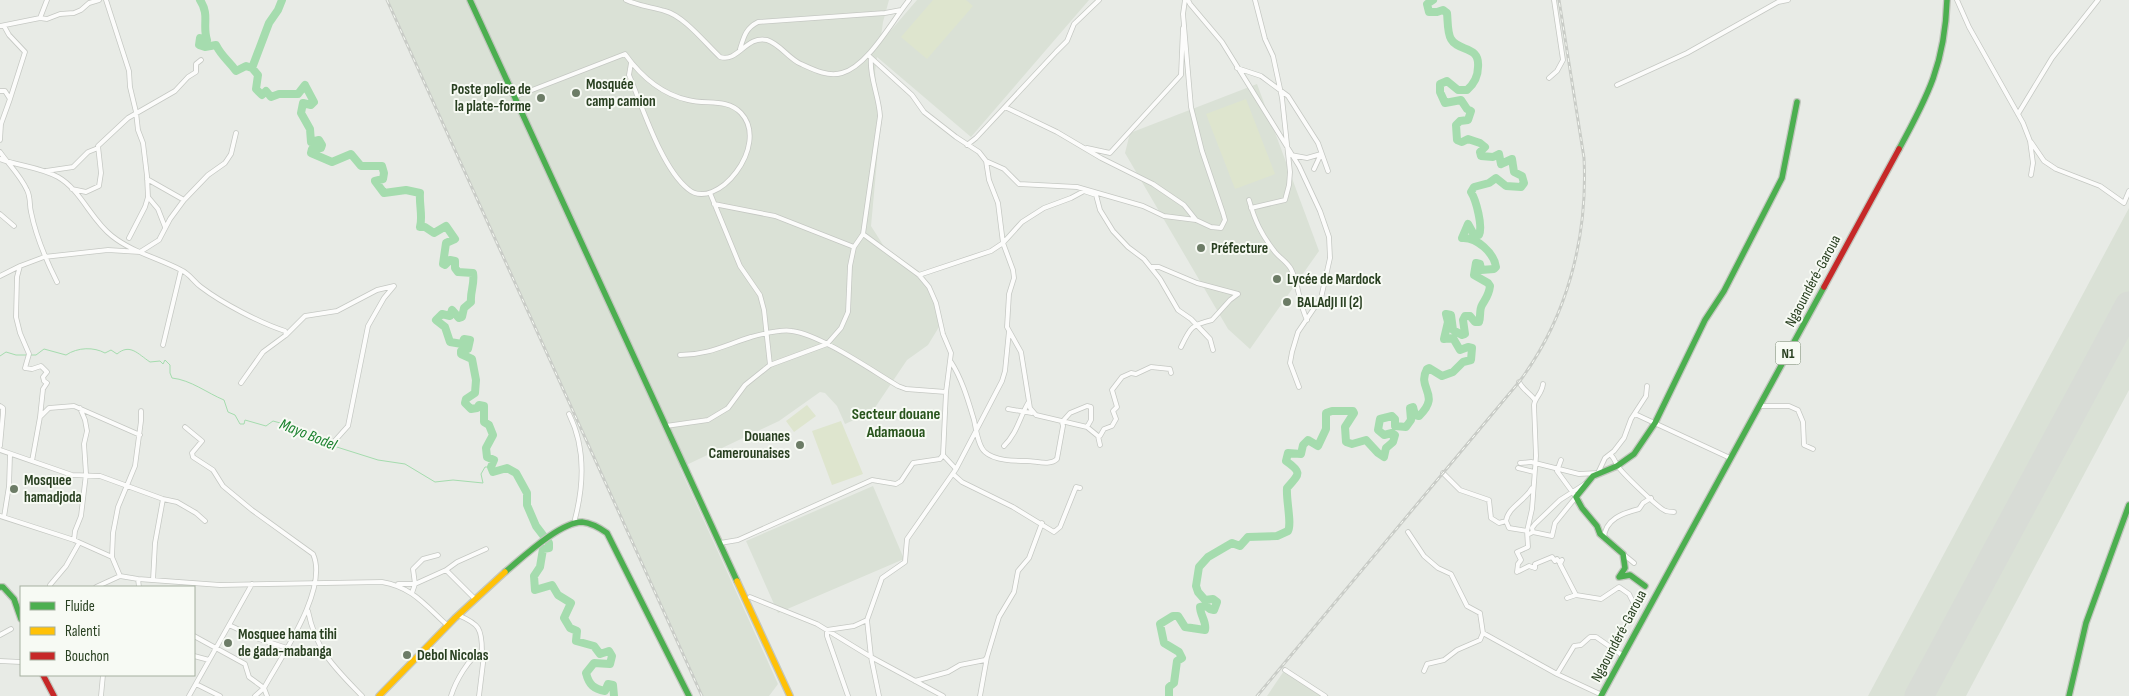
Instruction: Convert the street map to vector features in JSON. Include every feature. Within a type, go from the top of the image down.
[{"type":"main road","points":[[470,0],[790,696]]},
{"type":"main road","name":"Ngaoundéré-Garoua","points":[[1602,696],[1622,655],[1927,97],[1937,72],[1942,49],[1947,0]]},
{"type":"main road","points":[[1645,586],[1630,575],[1620,577],[1625,568],[1622,557],[1624,554],[1604,538],[1575,494],[1598,473],[1617,466],[1634,454],[1655,423],[1705,320],[1724,291],[1782,178],[1797,102]]},
{"type":"main road","points":[[2069,696],[2084,629],[2129,505]]},
{"type":"main road","points":[[380,696],[446,625],[510,567],[547,539],[576,523],[593,525],[607,533],[689,696]]},
{"type":"main road","points":[[1,586],[14,599],[20,616]]},
{"type":"main road","points":[[44,676],[54,696]]},
{"type":"street","points":[[40,18],[47,0]]},
{"type":"street","points":[[0,141],[1,124],[25,52],[2,26],[40,18],[47,19],[60,14],[74,13],[89,3],[100,0]]},
{"type":"street","points":[[106,0],[124,52],[138,130],[143,143],[148,179],[148,197],[145,207],[129,238]]},
{"type":"street","points":[[626,0],[666,11],[681,20],[720,57],[726,59],[734,56],[740,49],[756,40],[769,41],[792,60],[830,74],[842,73],[856,67],[870,56],[907,1]]},
{"type":"street","points":[[967,145],[1066,41],[1074,24],[1099,0]]},
{"type":"street","points":[[1080,146],[1110,153],[1181,75],[1186,0]]},
{"type":"street","points":[[1186,0],[1215,33],[1287,148],[1320,211],[1331,244],[1328,272],[1321,298],[1308,320],[1298,332],[1290,363],[1299,387]]},
{"type":"street","points":[[1251,208],[1284,200],[1289,185],[1290,172],[1288,140],[1284,128],[1281,91],[1255,0]]},
{"type":"street","points":[[1549,78],[1558,71],[1562,60],[1554,0]]},
{"type":"street","points":[[1617,85],[1687,53],[1778,1],[1788,0]]},
{"type":"street","points":[[1957,0],[1969,27],[2018,114],[2030,141],[2044,161],[2056,169],[2100,186],[2124,203],[2129,191]]},
{"type":"street","points":[[2018,114],[2052,58],[2098,0]]},
{"type":"street","points":[[740,49],[744,34],[758,22],[885,13],[901,10]]},
{"type":"street","points":[[870,56],[912,95],[924,112],[979,152],[986,161],[1004,169],[1019,184],[1077,186],[1143,206],[1164,216],[1196,220],[1216,229],[1221,228],[1224,220],[1195,124],[1188,84],[1184,14]]},
{"type":"street","points":[[514,97],[625,54],[654,85],[669,94],[688,101],[729,104],[742,114],[750,130],[750,146],[744,163],[730,179],[710,193],[699,194],[689,191],[665,160],[629,75],[632,63]]},
{"type":"street","points":[[666,426],[708,420],[728,408],[745,385],[770,365],[827,344],[841,328],[848,312],[850,266],[854,247],[863,234],[880,116],[879,101],[870,67],[870,56]]},
{"type":"street","points":[[45,171],[73,167],[88,152],[98,148],[122,123],[136,112],[175,91],[188,77],[196,72],[196,64],[200,60]]},
{"type":"street","points":[[1237,68],[1261,76],[1288,96],[1318,143],[1328,171]]},
{"type":"street","points":[[0,91],[5,91],[10,99]]},
{"type":"street","points":[[1005,107],[1057,132],[1153,184],[1184,204],[1196,220]]},
{"type":"street","points":[[0,276],[44,256],[108,250],[140,252],[159,240],[165,226],[184,200],[208,175],[224,163],[231,154],[236,133]]},
{"type":"street","points":[[2030,141],[2031,175]]},
{"type":"street","points":[[71,189],[86,192],[99,186],[101,173],[98,148]]},
{"type":"street","points":[[0,152],[28,191],[31,212],[44,256],[57,282]]},
{"type":"street","points":[[1291,155],[1307,158],[1321,154]]},
{"type":"street","points":[[1314,169],[1321,154]]},
{"type":"street","points":[[0,159],[45,171],[60,178],[84,203],[104,230],[114,238],[140,252],[182,270],[192,276],[200,286],[272,327],[285,331],[286,335]]},
{"type":"street","points":[[986,161],[989,180],[998,203],[1003,243],[1010,259],[1014,278],[1009,294],[1006,320],[1009,331],[1021,352],[1028,403],[1032,413]]},
{"type":"street","points":[[148,179],[184,200]]},
{"type":"street","points":[[919,275],[991,251],[1003,243],[1022,222],[1044,208],[1071,198],[1084,190],[1096,195],[1100,210],[1113,231],[1160,279],[1178,310],[1196,324],[1210,339],[1213,350]]},
{"type":"street","points":[[710,193],[740,266],[760,295],[764,310],[770,365]]},
{"type":"street","points":[[148,197],[158,209],[165,226]]},
{"type":"street","points":[[1248,200],[1256,226],[1289,266],[1297,282],[1302,309],[1308,320]]},
{"type":"street","points":[[714,204],[775,216],[854,247]]},
{"type":"street","points":[[0,214],[14,226]]},
{"type":"street","points":[[863,234],[919,275],[929,287],[936,303],[943,334],[951,353],[946,392],[943,455],[956,469]]},
{"type":"street","points":[[20,266],[17,277],[16,317],[20,333],[29,354],[25,368],[32,369],[41,366],[47,372],[43,377],[47,383],[43,389],[32,461]]},
{"type":"street","points":[[1150,268],[1159,267],[1197,283],[1238,294],[1212,320],[1196,324],[1189,331],[1181,347]]},
{"type":"street","points":[[162,345],[182,270]]},
{"type":"street","points":[[241,383],[263,352],[286,335],[305,316],[337,311],[377,290],[394,286],[384,298],[368,326],[348,426],[331,445]]},
{"type":"street","points":[[680,355],[698,355],[752,337],[790,330],[805,333],[827,344],[898,386],[906,389],[946,392]]},
{"type":"street","points":[[879,696],[871,658],[867,620],[882,578],[905,562],[907,539],[956,469],[1005,371],[1009,331]]},
{"type":"street","points":[[951,361],[956,370],[985,452],[990,455],[1009,460],[1050,463],[1057,459],[1063,426],[1062,422],[1070,413],[1088,406],[1092,410],[1091,423],[1087,427]]},
{"type":"street","points":[[1098,436],[1100,436],[1104,429],[1112,426],[1116,419],[1113,411],[1117,407],[1112,390],[1122,377],[1152,367],[1170,368],[1171,373]]},
{"type":"street","points":[[1519,382],[1534,400],[1536,463],[1528,547],[1517,552],[1521,560],[1518,564],[1518,572],[1529,566],[1535,568],[1535,564],[1552,558],[1555,561],[1557,559],[1559,562],[1562,560],[1560,564],[1563,572],[1576,596]]},
{"type":"street","points":[[1534,400],[1541,394],[1543,384]]},
{"type":"street","points":[[1520,463],[1526,461],[1579,474],[1598,473],[1605,458],[1611,455],[1624,438],[1631,419],[1646,396],[1647,386]]},
{"type":"street","points":[[1004,446],[1015,434],[1028,403]]},
{"type":"street","points":[[0,406],[3,408],[3,412],[0,446]]},
{"type":"street","points":[[40,417],[49,408],[74,406],[90,411],[112,424],[140,435]]},
{"type":"street","points":[[1759,406],[1784,406],[1798,410],[1803,422],[1804,445],[1813,448]]},
{"type":"street","points":[[74,540],[75,531],[81,516],[86,474],[84,444],[87,431],[80,408]]},
{"type":"street","points":[[1008,409],[1024,411],[1087,427],[1098,436],[1100,445]]},
{"type":"street","points":[[85,420],[90,411]]},
{"type":"street","points":[[120,576],[112,556],[113,533],[118,507],[135,466],[140,435],[141,411]]},
{"type":"street","points":[[569,414],[577,432],[582,477],[582,490],[575,519],[576,523]]},
{"type":"street","points":[[1635,414],[1730,458]]},
{"type":"street","points":[[185,427],[202,440],[192,453],[193,457],[213,470],[223,486],[252,510],[313,554],[317,563],[315,582],[308,611],[264,688],[255,696]]},
{"type":"street","points":[[0,450],[10,455],[72,474],[100,476],[163,499],[168,499],[186,506],[204,521]]},
{"type":"street","points":[[10,455],[9,486],[2,517],[74,540],[112,556]]},
{"type":"street","points":[[720,543],[738,540],[872,480],[896,484],[901,481],[913,463],[940,458],[943,455]]},
{"type":"street","points":[[1611,455],[1617,466],[1640,492],[1651,498],[1667,512],[1674,512]]},
{"type":"street","points":[[1557,469],[1562,460]]},
{"type":"street","points":[[1518,468],[1534,472]]},
{"type":"street","points":[[1557,469],[1562,479],[1575,494]]},
{"type":"street","points":[[1443,473],[1460,490],[1489,500],[1491,518],[1499,523],[1506,521]]},
{"type":"street","points":[[953,474],[962,482],[1042,523],[1051,530],[1058,530],[1076,487],[1080,488]]},
{"type":"street","points":[[1533,486],[1528,496],[1511,510],[1506,521],[1509,528],[1552,536],[1555,523],[1575,494]]},
{"type":"street","points":[[1530,532],[1535,524],[1560,500],[1575,494]]},
{"type":"street","points":[[1604,538],[1605,529],[1614,519],[1631,510],[1639,509],[1643,503],[1651,498]]},
{"type":"street","points":[[153,580],[155,543],[163,499]]},
{"type":"street","points":[[980,696],[987,657],[999,617],[1014,592],[1018,571],[1029,558],[1042,523]]},
{"type":"street","points":[[1408,532],[1424,556],[1438,568],[1451,574],[1466,606],[1480,613],[1484,633],[1557,674],[1602,696]]},
{"type":"street","points":[[50,586],[66,566],[79,542]]},
{"type":"street","points":[[98,586],[120,576],[220,585],[315,582],[416,584],[486,549]]},
{"type":"street","points":[[1624,554],[1634,563]]},
{"type":"street","points":[[412,593],[416,584],[413,569],[423,559],[438,555]]},
{"type":"street","points":[[446,570],[475,599]]},
{"type":"street","points":[[138,579],[139,586]]},
{"type":"street","points":[[189,696],[252,584]]},
{"type":"street","points":[[395,584],[412,593],[446,625]]},
{"type":"street","points":[[1566,598],[1576,596],[1601,599],[1619,587],[1629,594],[1634,604]]},
{"type":"street","points":[[750,597],[786,610],[827,630],[871,658],[943,696]]},
{"type":"street","points":[[308,611],[314,635],[326,658],[362,696]]},
{"type":"street","points":[[458,614],[478,626],[482,636],[482,652],[484,655],[479,696]]},
{"type":"street","points":[[827,630],[854,626],[867,620]]},
{"type":"street","points":[[229,625],[259,640],[287,648]]},
{"type":"street","points":[[0,635],[11,629]]},
{"type":"street","points":[[827,630],[826,636],[848,696]]},
{"type":"street","points":[[1424,671],[1427,664],[1444,660],[1457,650],[1480,640],[1481,634],[1484,633]]},
{"type":"street","points":[[195,636],[241,660],[245,664],[249,677],[264,688],[267,696]]},
{"type":"street","points":[[1557,674],[1574,646],[1581,645],[1590,637],[1596,637],[1622,655]]},
{"type":"street","points":[[451,696],[456,682],[474,657],[482,652]]},
{"type":"street","points":[[195,656],[209,660]]},
{"type":"street","points":[[915,681],[948,672],[960,665],[984,660],[987,657]]},
{"type":"street","points":[[0,661],[20,662]]},
{"type":"street","points":[[1285,670],[1325,696]]},
{"type":"street","points":[[101,696],[103,676]]},
{"type":"street","points":[[196,684],[220,696]]},
{"type":"shaded area","points":[[387,0],[889,0],[880,43],[917,0],[1089,0],[971,137],[877,57],[875,71],[880,128],[871,226],[885,248],[919,272],[937,302],[939,327],[928,345],[907,360],[872,412],[845,424],[837,406],[825,393],[820,392],[779,421],[680,468],[778,684],[769,696],[702,696]]},
{"type":"shaded area","points":[[1257,84],[1319,251],[1250,349],[1228,329],[1125,153],[1130,133]]},
{"type":"shaded area","points":[[2129,208],[2129,390],[1966,696],[1868,696]]},
{"type":"shaded area","points":[[873,486],[904,559],[778,613],[746,541]]},
{"type":"shaded area","points":[[1286,668],[1329,696],[1267,696]]},
{"type":"green space","points":[[933,0],[966,0],[973,6],[927,59],[901,37]]},
{"type":"green space","points":[[1246,99],[1275,174],[1235,189],[1206,114]]},
{"type":"green space","points":[[807,405],[816,416],[794,432],[786,421]]},
{"type":"green space","points":[[841,421],[863,474],[832,485],[812,431]]},
{"type":"waterway","points":[[200,0],[205,10],[207,40],[200,38],[199,45],[205,47],[216,45],[236,71],[246,66],[252,68],[258,75],[256,89],[262,95],[266,91],[271,97],[279,94],[298,94],[305,85],[314,102],[311,105],[303,103],[301,113],[310,129],[311,142],[319,140],[322,145],[321,148],[312,149],[311,153],[332,162],[351,154],[361,166],[382,166],[383,179],[375,181],[384,193],[406,190],[420,193],[420,227],[425,227],[434,233],[446,226],[455,239],[446,243],[443,264],[445,265],[450,260],[455,261],[455,268],[458,272],[473,273],[471,302],[464,308],[462,317],[459,318],[452,310],[450,316],[442,314],[436,320],[445,327],[450,342],[462,344],[464,339],[470,340],[468,349],[461,351],[461,354],[472,359],[476,380],[475,393],[466,399],[465,403],[471,409],[477,408],[479,405],[484,406],[484,422],[489,425],[493,435],[486,448],[487,457],[494,460],[491,467],[493,472],[507,468],[516,473],[527,493],[527,505],[536,526],[549,543],[549,548],[543,549],[540,567],[534,576],[535,590],[552,585],[558,595],[571,603],[564,618],[570,628],[577,631],[576,641],[594,646],[600,654],[609,651],[612,656],[610,664],[594,663],[586,673],[592,686],[598,689],[605,691],[608,684],[613,685],[614,696]]},
{"type":"waterway","points":[[252,68],[269,23],[282,0]]},
{"type":"waterway","points":[[1169,696],[1169,687],[1174,683],[1177,661],[1182,658],[1179,652],[1164,643],[1160,624],[1173,616],[1178,616],[1185,627],[1205,630],[1200,607],[1206,606],[1214,610],[1217,602],[1213,599],[1205,600],[1198,592],[1196,586],[1199,567],[1208,557],[1232,543],[1240,546],[1248,537],[1277,536],[1288,531],[1287,488],[1297,474],[1295,468],[1286,461],[1288,453],[1301,454],[1303,445],[1308,440],[1318,446],[1326,429],[1326,413],[1332,411],[1353,411],[1354,413],[1345,427],[1346,442],[1352,444],[1366,440],[1384,457],[1386,448],[1393,442],[1395,435],[1392,433],[1384,435],[1378,430],[1380,419],[1392,416],[1395,419],[1395,426],[1406,427],[1411,420],[1410,408],[1413,407],[1415,415],[1419,416],[1428,402],[1429,397],[1424,382],[1427,369],[1429,368],[1442,376],[1453,372],[1463,362],[1471,360],[1472,348],[1468,347],[1460,350],[1453,338],[1444,339],[1448,322],[1446,314],[1451,315],[1453,330],[1462,335],[1465,334],[1463,320],[1465,316],[1470,316],[1475,322],[1479,322],[1481,307],[1490,286],[1474,275],[1476,263],[1480,264],[1481,270],[1494,269],[1496,267],[1492,256],[1484,247],[1473,240],[1462,238],[1468,224],[1473,233],[1479,235],[1480,231],[1478,213],[1471,192],[1474,187],[1489,183],[1496,178],[1506,186],[1521,187],[1524,183],[1522,176],[1514,172],[1512,159],[1501,164],[1499,154],[1493,157],[1481,156],[1480,152],[1485,147],[1480,143],[1468,139],[1462,142],[1457,140],[1456,125],[1460,121],[1468,120],[1471,111],[1467,109],[1461,100],[1445,103],[1440,92],[1440,84],[1447,81],[1458,90],[1467,90],[1476,77],[1478,60],[1476,55],[1458,46],[1451,39],[1448,30],[1447,13],[1443,10],[1429,12],[1427,4],[1433,0]]},
{"type":"waterway","name":"Mayo Bodel","points":[[30,355],[36,355],[44,349],[66,355],[76,350],[86,349],[105,353],[111,350],[117,354],[126,349],[138,353],[150,362],[160,361],[163,364],[165,360],[170,365],[172,378],[192,384],[224,400],[228,412],[235,415],[240,424],[244,424],[245,420],[266,426],[273,421],[294,428],[305,437],[378,460],[405,464],[435,482],[453,480],[483,483],[481,474],[485,467],[491,467]]},
{"type":"waterway","name":"Mayo Bodel","points":[[0,356],[6,352],[16,355],[27,355]]},
{"type":"runway","points":[[1919,696],[2129,306]]},
{"type":"railway","points":[[387,0],[702,696]]},
{"type":"railway","points":[[1257,696],[1519,382],[1536,357],[1562,304],[1578,247],[1582,218],[1584,158],[1559,0]]},
{"type":"traffic: fast","points":[[470,0],[737,581]]},
{"type":"traffic: fast","points":[[1899,149],[1926,95],[1939,61],[1946,22],[1947,0]]},
{"type":"traffic: fast","points":[[1645,586],[1630,575],[1619,577],[1625,568],[1623,554],[1600,534],[1597,526],[1582,508],[1576,497],[1593,476],[1617,466],[1634,454],[1655,423],[1705,320],[1724,291],[1782,178],[1797,102]]},
{"type":"traffic: fast","points":[[1601,696],[1824,287]]},
{"type":"traffic: fast","points":[[2069,696],[2086,623],[2129,505]]},
{"type":"traffic: fast","points":[[505,572],[552,534],[573,524],[586,523],[596,526],[607,533],[689,696]]},
{"type":"traffic: fast","points":[[0,587],[3,587],[14,599],[20,616]]},
{"type":"traffic: slow","points":[[379,696],[455,618],[505,572]]},
{"type":"traffic: slow","points":[[737,581],[790,696]]},
{"type":"traffic: jam","points":[[1824,287],[1899,149]]},
{"type":"traffic: jam","points":[[44,676],[54,696]]},
{"type":"place","name":"Mosquée camp camion","points":[[576,93]]},
{"type":"place","name":"Poste police de la plate-forme","points":[[541,98]]},
{"type":"place","name":"Préfecture","points":[[1201,248]]},
{"type":"place","name":"Lycée de Mardock","points":[[1277,279]]},
{"type":"place","name":"BALAdJI II (2)","points":[[1287,302]]},
{"type":"place","name":"Douanes Camerounaises","points":[[800,445]]},
{"type":"place","name":"Mosquee hamadjoda","points":[[14,489]]},
{"type":"place","name":"Mosquee hama tihi de gada-mabanga","points":[[228,643]]},
{"type":"place","name":"Debol Nicolas","points":[[407,655]]},
{"type":"district","name":"Secteur douane Adamaoua","points":[[896,423]]}]
